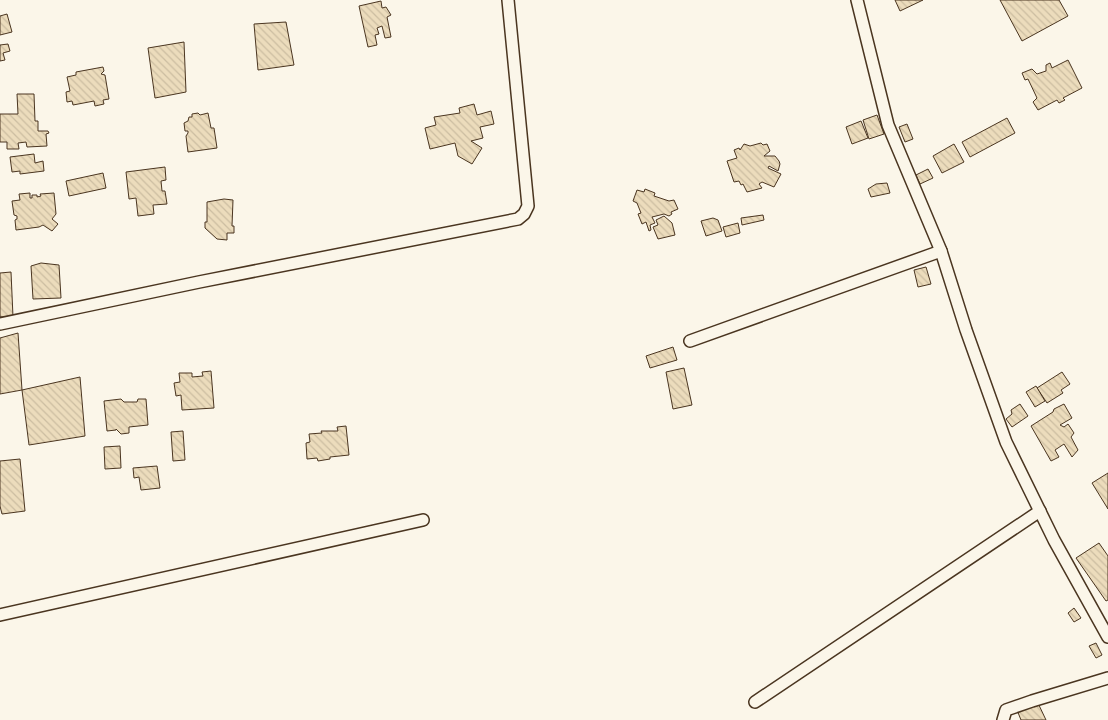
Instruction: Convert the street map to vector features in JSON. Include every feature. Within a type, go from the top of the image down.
[{"type":"street","points":[[0,324],[209,280],[518,219],[524,214],[528,206],[508,0]]},
{"type":"street","points":[[857,0],[888,126],[941,252],[966,330],[1006,442],[1054,540],[1108,637]]},
{"type":"street","points":[[690,341],[941,252]]},
{"type":"street","points":[[755,702],[1040,511]]},
{"type":"street","points":[[0,615],[422,520]]},
{"type":"street","points":[[1003,720],[1006,710],[1108,678]]},
{"type":"building","points":[[895,0],[923,0],[900,11]]},
{"type":"building","points":[[1000,0],[1059,0],[1068,16],[1022,41]]},
{"type":"building","points":[[381,1],[382,8],[386,7],[391,15],[387,17],[391,37],[385,38],[382,26],[377,28],[379,34],[375,35],[377,45],[368,47],[359,6]]},
{"type":"building","points":[[7,14],[12,32],[0,35],[0,16]]},
{"type":"building","points":[[286,22],[294,65],[258,70],[254,24]]},
{"type":"building","points":[[184,42],[186,92],[155,98],[148,48]]},
{"type":"building","points":[[8,44],[10,51],[3,53],[5,60],[0,61],[0,45]]},
{"type":"building","points":[[1068,60],[1082,88],[1063,98],[1065,100],[1059,103],[1057,100],[1038,110],[1033,102],[1037,98],[1028,79],[1025,80],[1022,73],[1032,69],[1037,74],[1046,71],[1046,65],[1050,63],[1052,68]]},
{"type":"building","points":[[103,67],[104,71],[101,74],[105,75],[109,99],[103,100],[104,104],[95,106],[94,101],[73,105],[72,101],[67,102],[66,92],[70,91],[67,77],[76,75],[76,72]]},
{"type":"building","points":[[17,94],[34,94],[35,121],[38,121],[38,131],[48,131],[49,133],[46,134],[47,146],[27,147],[26,142],[18,143],[19,149],[7,149],[7,142],[0,142],[0,114],[18,114]]},
{"type":"building","points":[[474,104],[477,115],[491,111],[494,124],[480,127],[483,138],[471,141],[482,148],[472,164],[458,156],[455,143],[430,149],[425,128],[436,125],[434,117],[460,113],[459,108]]},
{"type":"building","points":[[198,113],[200,115],[208,113],[211,128],[214,128],[217,148],[188,152],[186,136],[188,131],[185,131],[184,123],[188,121],[189,117],[192,117],[192,114]]},
{"type":"building","points":[[877,115],[884,134],[869,139],[863,120]]},
{"type":"building","points":[[1007,118],[1015,133],[970,157],[962,142]]},
{"type":"building","points":[[861,121],[868,138],[852,144],[846,127]]},
{"type":"building","points":[[907,124],[913,139],[905,142],[899,127]]},
{"type":"building","points":[[761,143],[763,145],[767,144],[770,151],[764,156],[775,156],[780,164],[778,171],[769,166],[768,168],[781,174],[774,187],[762,182],[759,184],[762,188],[747,192],[743,184],[741,185],[739,181],[734,182],[727,161],[737,158],[734,150],[739,148],[740,150],[744,144],[750,146]]},
{"type":"building","points":[[954,144],[964,162],[942,173],[933,156]]},
{"type":"building","points":[[34,154],[35,163],[43,161],[44,171],[20,174],[20,171],[12,172],[10,157]]},
{"type":"building","points":[[165,167],[166,180],[161,181],[162,191],[165,191],[167,204],[153,205],[154,214],[138,216],[136,198],[129,199],[126,172]]},
{"type":"building","points":[[928,169],[933,178],[920,184],[916,175]]},
{"type":"building","points":[[103,173],[106,188],[69,196],[66,181]]},
{"type":"building","points":[[887,183],[890,193],[871,197],[868,189],[876,184]]},
{"type":"building","points":[[645,189],[655,193],[654,196],[669,201],[674,200],[678,209],[671,212],[672,214],[669,216],[664,214],[652,217],[655,223],[650,225],[651,230],[649,231],[646,222],[642,224],[638,214],[641,213],[637,203],[633,201],[637,190],[644,192]]},
{"type":"building","points":[[30,193],[30,198],[32,198],[32,195],[37,195],[37,197],[41,196],[40,194],[54,193],[56,214],[52,219],[58,224],[52,231],[43,225],[16,230],[15,220],[17,216],[14,215],[12,201],[20,200],[19,194]]},
{"type":"building","points":[[224,199],[233,200],[232,226],[234,226],[234,233],[227,233],[227,240],[217,239],[205,228],[205,222],[207,222],[207,202]]},
{"type":"building","points":[[763,215],[764,220],[742,225],[741,218]]},
{"type":"building","points":[[664,216],[672,223],[675,235],[658,239],[653,227],[658,225],[656,220]]},
{"type":"building","points":[[713,218],[718,220],[722,231],[706,236],[701,221]]},
{"type":"building","points":[[738,223],[740,233],[726,237],[723,227]]},
{"type":"building","points":[[41,263],[59,265],[61,298],[33,299],[31,266]]},
{"type":"building","points":[[926,267],[931,284],[918,287],[914,270]]},
{"type":"building","points":[[11,272],[13,317],[0,317],[0,273]]},
{"type":"building","points":[[18,333],[22,390],[0,394],[0,338]]},
{"type":"building","points":[[673,347],[677,360],[650,368],[646,356]]},
{"type":"building","points":[[684,368],[692,405],[673,409],[666,372]]},
{"type":"building","points":[[211,371],[214,408],[182,410],[181,395],[176,396],[174,383],[180,382],[179,373],[192,373],[192,377],[203,376],[202,372]]},
{"type":"building","points":[[1062,372],[1070,384],[1061,390],[1063,393],[1047,403],[1037,388]]},
{"type":"building","points":[[80,377],[85,436],[29,445],[22,390]]},
{"type":"building","points":[[1036,386],[1045,401],[1035,407],[1026,392]]},
{"type":"building","points":[[121,399],[124,402],[137,402],[138,399],[146,399],[148,425],[129,427],[129,433],[121,434],[116,429],[107,431],[104,401]]},
{"type":"building","points":[[1020,404],[1028,416],[1012,427],[1006,419],[1012,414],[1011,410]]},
{"type":"building","points":[[1064,404],[1072,418],[1060,425],[1064,427],[1068,424],[1074,433],[1071,437],[1078,450],[1072,457],[1064,444],[1055,450],[1059,457],[1051,461],[1031,426]]},
{"type":"building","points":[[346,426],[349,455],[330,457],[330,459],[318,461],[317,458],[307,459],[306,443],[310,442],[309,434],[322,433],[321,431],[338,431],[337,427]]},
{"type":"building","points":[[183,431],[185,460],[173,461],[171,432]]},
{"type":"building","points":[[120,446],[121,468],[105,469],[104,447]]},
{"type":"building","points":[[20,459],[25,511],[2,514],[0,506],[0,461]]},
{"type":"building","points":[[157,466],[160,488],[141,490],[139,477],[134,478],[133,468]]},
{"type":"building","points":[[1108,473],[1108,509],[1092,483]]},
{"type":"building","points":[[1099,543],[1108,556],[1108,600],[1106,601],[1076,558]]},
{"type":"building","points":[[1074,608],[1081,618],[1074,622],[1068,613]]},
{"type":"building","points":[[1096,643],[1102,655],[1096,658],[1089,646]]},
{"type":"building","points":[[1037,701],[1046,720],[1021,720],[1017,710]]}]
